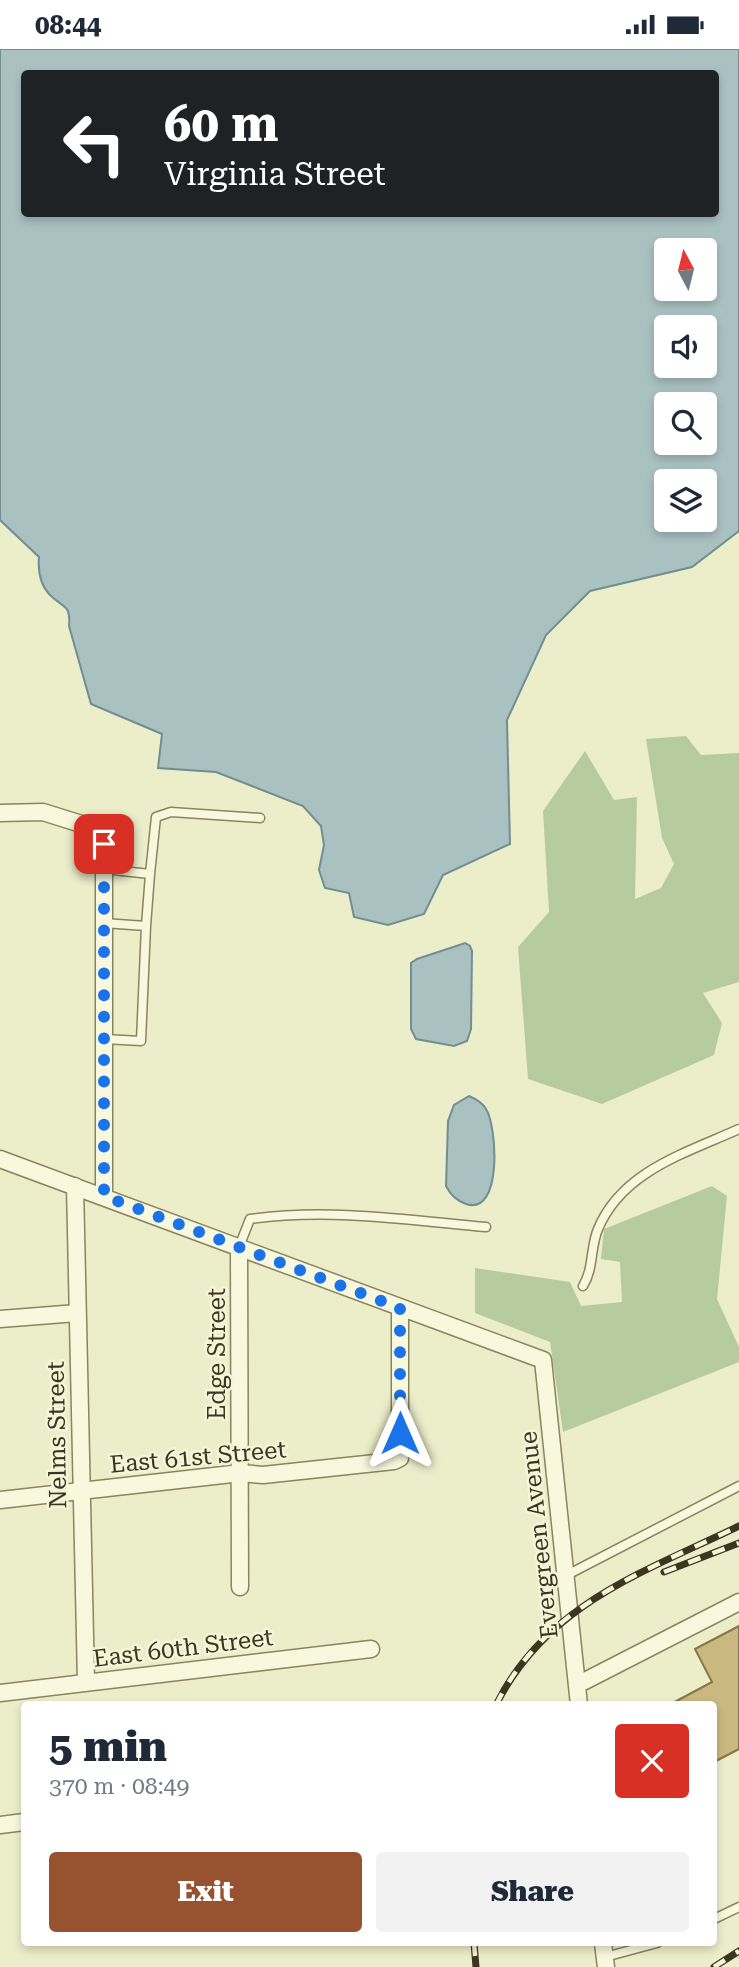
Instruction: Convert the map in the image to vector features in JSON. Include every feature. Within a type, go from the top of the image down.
[{"type":"street","points":[[0,813],[43,812],[94,828],[102,834],[104,1196]]},
{"type":"street","points":[[0,1159],[400,1308]]},
{"type":"street","name":"Nelms Street","points":[[75,1186],[86,1682]]},
{"type":"street","name":"Edge Street","points":[[239,1247],[240,1587]]},
{"type":"street","name":"Evergreen Avenue","points":[[400,1308],[543,1360],[579,1701]]},
{"type":"street","name":"East 61st Street","points":[[0,1500],[241,1473],[263,1475],[394,1461],[400,1458],[400,1308]]},
{"type":"street","points":[[0,1319],[77,1313]]},
{"type":"street","points":[[577,1685],[739,1602]]},
{"type":"street","name":"East 60th Street","points":[[0,1693],[372,1649]]},
{"type":"street","points":[[0,1825],[21,1822]]},
{"type":"lane","points":[[104,1039],[141,1041],[149,874],[156,817],[171,812],[260,818]]},
{"type":"lane","points":[[104,869],[149,874]]},
{"type":"lane","points":[[103,918],[146,926]]},
{"type":"lane","points":[[583,1286],[590,1275],[597,1230],[618,1196],[643,1173],[739,1129]]},
{"type":"lane","points":[[239,1247],[250,1219],[271,1216],[332,1215],[486,1227]]},
{"type":"lane","points":[[567,1575],[739,1486]]},
{"type":"lane","points":[[717,1918],[739,1907]]},
{"type":"lane","points":[[605,1956],[645,1946]]},
{"type":"green space","points":[[686,736],[701,755],[739,753],[739,982],[703,993],[722,1023],[714,1055],[602,1104],[528,1079],[518,947],[549,912],[543,811],[585,751],[614,800],[637,797],[635,899],[661,888],[674,864],[662,838],[646,739]]},
{"type":"green space","points":[[712,1186],[727,1196],[717,1299],[739,1347],[739,1362],[563,1432],[550,1342],[475,1313],[475,1268],[570,1282],[581,1306],[622,1302],[620,1262],[601,1259],[604,1229]]},
{"type":"water","points":[[0,49],[739,49],[739,531],[692,567],[590,591],[546,635],[507,720],[510,844],[443,875],[424,914],[388,925],[354,917],[349,893],[325,888],[319,870],[324,845],[321,826],[303,806],[216,772],[158,768],[162,734],[91,704],[69,626],[69,614],[44,587],[39,572],[39,557],[0,520]]},
{"type":"water","points":[[465,943],[472,951],[471,1029],[467,1041],[454,1046],[416,1039],[411,1029],[411,963]]},
{"type":"water","points":[[469,1096],[483,1104],[493,1133],[494,1167],[491,1184],[486,1197],[478,1204],[460,1201],[446,1186],[448,1121],[454,1105]]},
{"type":"building","points":[[739,1626],[739,1749],[717,1760],[717,1701],[676,1701],[712,1682],[695,1649]]},
{"type":"railway","points":[[498,1701],[517,1670],[542,1641],[570,1616],[634,1576],[739,1526]]},
{"type":"railway","points":[[664,1572],[739,1543]]},
{"type":"railway","points":[[474,1946],[476,1967]]},
{"type":"railway","points":[[714,1967],[739,1951]]},
{"type":"route","points":[[104,844],[104,1196],[400,1308],[400,1433]]}]
